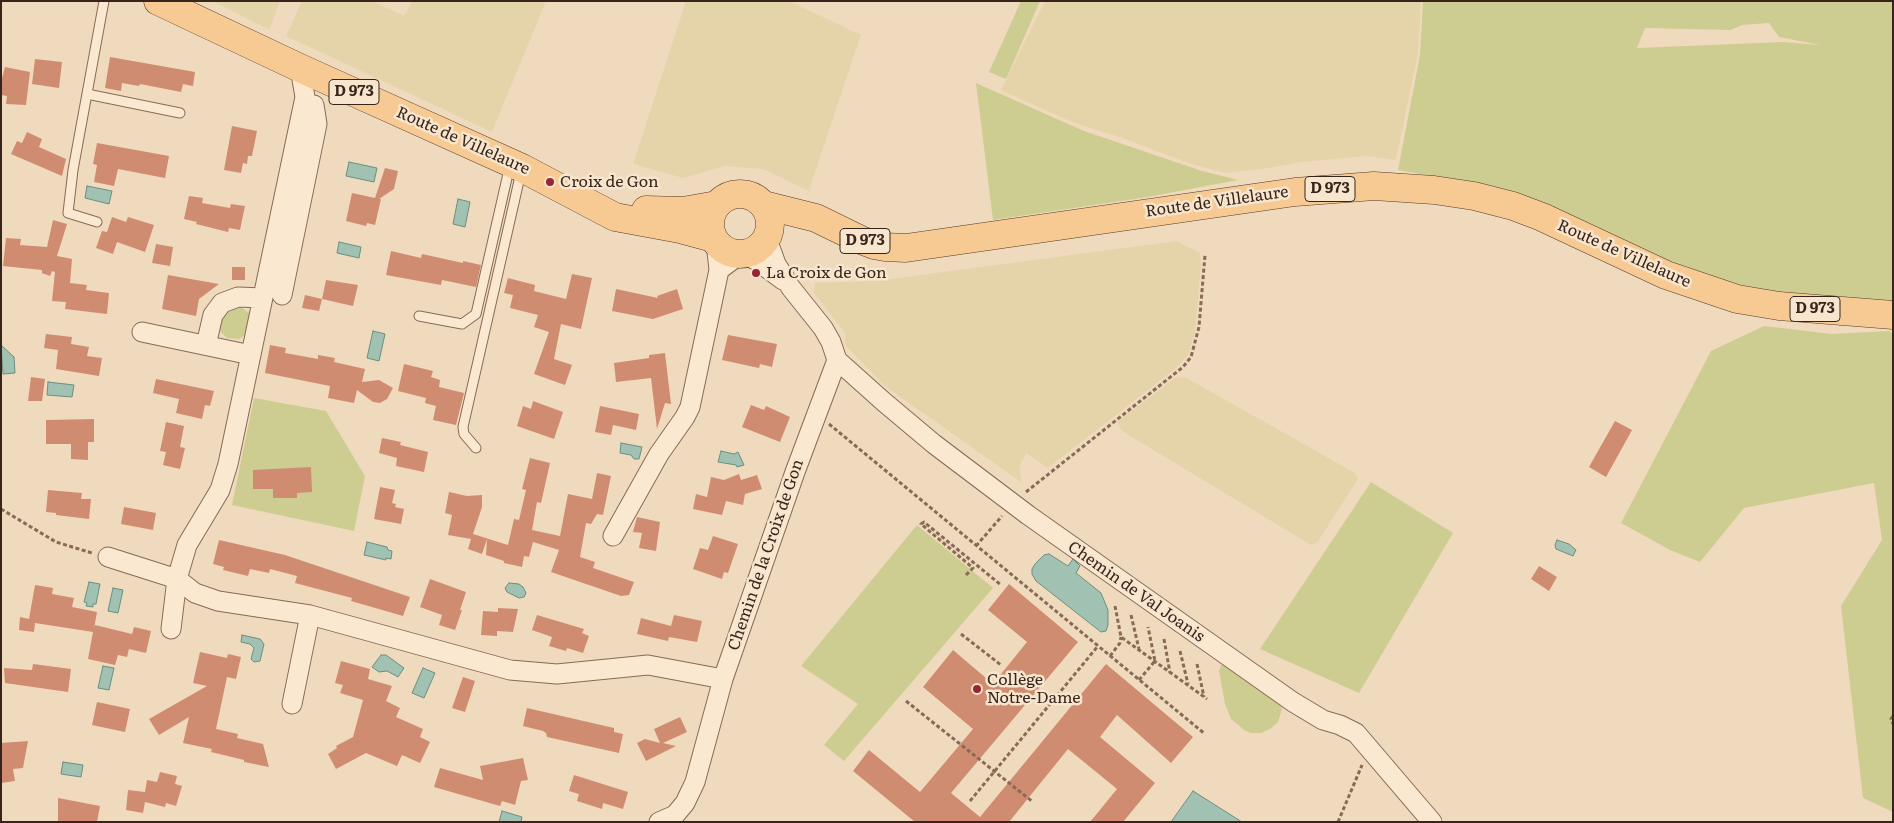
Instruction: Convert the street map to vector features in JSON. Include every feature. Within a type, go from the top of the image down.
[{"type":"main road","name":"Route de Villelaure","points":[[158,1],[300,68],[516,165],[615,217],[680,229],[726,252]]},
{"type":"main road","name":"Route de Villelaure","points":[[550,182],[596,198],[651,211],[683,211],[717,205]]},
{"type":"main road","name":"Route de Villelaure","points":[[764,205],[805,214],[874,244],[885,247],[906,248],[1295,192],[1374,186],[1434,190],[1474,196],[1535,214],[1666,275],[1737,299],[1779,306],[1893,316]]},
{"type":"main road","points":[[735,194],[746,194],[756,198],[764,205],[771,221],[767,238],[757,250],[726,252],[710,221],[717,205],[725,198],[735,194]]},
{"type":"main road","name":"Route de Villelaure","points":[[767,238],[779,231],[827,224]]},
{"type":"street","points":[[171,629],[177,579],[187,545],[220,490],[228,464],[305,97],[300,68]]},
{"type":"street","points":[[300,121],[314,105],[330,81]]},
{"type":"street","points":[[282,295],[317,124],[314,105]]},
{"type":"street","points":[[767,238],[776,264],[832,342],[837,360]]},
{"type":"street","points":[[613,536],[659,454],[685,418],[690,407],[726,252],[756,260],[792,288]]},
{"type":"street","points":[[206,345],[213,315],[222,303],[238,297],[263,298]]},
{"type":"street","points":[[142,332],[251,355]]},
{"type":"street","name":"Chemin de Val Joanis","points":[[837,360],[927,438],[1012,503],[1135,592],[1293,702],[1323,720],[1340,724],[1356,733],[1432,822]]},
{"type":"street","name":"Chemin de la Croix de Gon","points":[[659,822],[674,815],[685,803],[695,782],[723,679],[794,472],[837,360]]},
{"type":"street","points":[[108,557],[177,579],[195,593],[218,601],[310,615],[510,670],[556,674],[648,665],[723,679]]},
{"type":"street","points":[[292,704],[310,615]]},
{"type":"lane","points":[[97,222],[68,213],[73,170],[104,1]]},
{"type":"lane","points":[[87,94],[180,113]]},
{"type":"lane","points":[[419,316],[462,324],[476,314],[516,165]]},
{"type":"lane","points":[[476,448],[464,434],[463,427],[516,165]]},
{"type":"path","points":[[1012,503],[1183,367],[1191,357],[1199,326],[1205,255]]},
{"type":"path","points":[[825,422],[1205,734]]},
{"type":"path","points":[[1,509],[56,542],[80,551],[108,557]]},
{"type":"path","points":[[966,575],[973,568],[922,524],[924,522],[1001,585]]},
{"type":"path","points":[[1110,656],[1120,643],[1121,637],[1115,606]]},
{"type":"path","points":[[1131,615],[1139,649]]},
{"type":"path","points":[[1148,627],[1155,661]]},
{"type":"path","points":[[961,634],[1001,665]]},
{"type":"path","points":[[1121,637],[1206,698],[1197,664]]},
{"type":"path","points":[[1164,639],[1170,673]]},
{"type":"path","points":[[970,801],[1098,646]]},
{"type":"path","points":[[1180,651],[1188,685]]},
{"type":"path","points":[[1139,680],[1155,661]]},
{"type":"path","points":[[906,701],[1032,802]]},
{"type":"path","points":[[1893,716],[1891,719],[1893,724]]},
{"type":"path","points":[[1338,822],[1363,761],[1363,742]]},
{"type":"shaded area","points":[[213,1],[280,1],[269,30]]},
{"type":"shaded area","points":[[302,1],[372,1],[404,16],[412,1],[546,1],[492,132],[286,36]]},
{"type":"shaded area","points":[[686,1],[789,1],[861,35],[809,191],[763,169],[725,166],[683,178],[633,164]]},
{"type":"shaded area","points":[[1021,1],[1040,1],[1006,79],[989,72]]},
{"type":"shaded area","points":[[1045,1],[1421,1],[1418,53],[1396,160],[1366,156],[1302,162],[1226,173],[1191,164],[1122,138],[1072,122],[1001,90]]},
{"type":"shaded area","points":[[1423,1],[1893,1],[1893,301],[1786,294],[1702,279],[1507,190],[1398,170],[1420,55]],"holes":[[[1769,23],[1779,37],[1820,45],[1783,42],[1637,48],[1645,28],[1731,30],[1742,25]]]},
{"type":"shaded area","points":[[976,83],[1084,131],[1202,171],[1238,180],[1148,197],[993,220]]},
{"type":"shaded area","points":[[349,162],[377,168],[374,182],[346,176]]},
{"type":"shaded area","points":[[87,186],[112,191],[109,204],[85,198]]},
{"type":"shaded area","points":[[458,199],[470,202],[465,227],[453,224]]},
{"type":"shaded area","points":[[1177,241],[1200,253],[1201,264],[1195,332],[1188,355],[1175,369],[1048,468],[1026,453],[1020,465],[1021,482],[885,386],[845,345],[845,333],[814,293],[815,283],[875,281]]},
{"type":"shaded area","points":[[339,242],[361,247],[359,258],[337,253]]},
{"type":"shaded area","points":[[240,306],[249,313],[251,318],[248,333],[239,339],[227,338],[219,330],[220,313]]},
{"type":"shaded area","points":[[1764,326],[1832,334],[1890,331],[1893,335],[1893,812],[1863,798],[1841,606],[1882,540],[1874,483],[1744,508],[1700,562],[1670,550],[1621,523],[1711,351]]},
{"type":"shaded area","points":[[373,331],[385,334],[379,361],[367,358]]},
{"type":"shaded area","points":[[1,345],[14,357],[15,373],[3,374]]},
{"type":"shaded area","points":[[1185,377],[1355,473],[1358,479],[1317,543],[1311,545],[1122,431],[1117,422],[1175,378]]},
{"type":"shaded area","points":[[48,382],[74,385],[72,397],[47,395]]},
{"type":"shaded area","points":[[254,398],[326,411],[365,476],[354,531],[232,505]]},
{"type":"shaded area","points":[[621,443],[642,447],[639,459],[634,459],[631,455],[620,453]]},
{"type":"shaded area","points":[[721,451],[734,454],[738,452],[744,465],[737,467],[736,465],[718,462]]},
{"type":"shaded area","points":[[1371,482],[1453,533],[1359,693],[1260,649]]},
{"type":"shaded area","points":[[917,525],[993,588],[844,761],[824,745],[858,704],[801,666]]},
{"type":"shaded area","points":[[1557,540],[1569,544],[1576,550],[1573,556],[1556,549]]},
{"type":"shaded area","points":[[367,542],[387,547],[388,550],[392,551],[391,559],[386,558],[386,560],[364,555]]},
{"type":"shaded area","points":[[1049,554],[1068,566],[1073,559],[1080,566],[1076,573],[1101,593],[1108,610],[1106,631],[1101,632],[1036,581],[1032,574],[1032,569],[1044,555]]},
{"type":"shaded area","points":[[89,582],[100,584],[96,604],[93,604],[93,607],[86,606],[87,603],[84,602]]},
{"type":"shaded area","points":[[509,583],[519,584],[523,587],[526,593],[524,597],[519,598],[507,592],[505,588]]},
{"type":"shaded area","points":[[113,588],[123,590],[118,613],[108,611]]},
{"type":"shaded area","points":[[242,635],[260,639],[264,644],[260,661],[254,662],[251,659],[254,648],[250,644],[241,642]]},
{"type":"shaded area","points":[[381,655],[386,655],[404,668],[398,677],[387,671],[379,672],[372,667]]},
{"type":"shaded area","points":[[1221,665],[1227,665],[1277,700],[1282,709],[1278,722],[1270,729],[1261,733],[1251,733],[1244,730],[1231,719],[1225,704],[1219,671]]},
{"type":"shaded area","points":[[103,666],[114,668],[109,690],[98,688]]},
{"type":"shaded area","points":[[423,668],[435,673],[424,698],[412,693]]},
{"type":"shaded area","points":[[63,762],[83,765],[81,777],[61,774]]},
{"type":"shaded area","points":[[1193,791],[1242,822],[1171,822]]},
{"type":"shaded area","points":[[502,811],[522,817],[521,822],[499,822]]},
{"type":"building","points":[[110,57],[195,72],[193,86],[183,84],[181,92],[140,84],[139,86],[122,83],[121,91],[105,88]]},
{"type":"building","points":[[35,59],[62,62],[59,88],[32,84]]},
{"type":"building","points":[[5,67],[30,72],[26,105],[6,104],[7,96],[1,95],[1,82]]},
{"type":"building","points":[[232,126],[257,131],[252,156],[248,156],[247,164],[243,163],[241,173],[224,170]]},
{"type":"building","points":[[27,132],[42,139],[39,147],[66,159],[62,176],[11,154],[17,141],[22,143]]},
{"type":"building","points":[[97,143],[169,156],[165,178],[118,169],[114,186],[94,182],[97,165],[93,164]]},
{"type":"building","points":[[385,168],[398,171],[394,189],[379,199],[381,199],[375,225],[367,223],[366,226],[346,221],[352,193],[375,198]]},
{"type":"building","points":[[189,196],[203,198],[202,203],[230,208],[231,204],[245,206],[240,230],[229,228],[228,232],[184,219]]},
{"type":"building","points":[[112,217],[126,222],[128,217],[154,225],[145,252],[117,242],[113,254],[96,248],[102,231],[107,232]]},
{"type":"building","points":[[53,220],[67,224],[57,256],[72,259],[70,283],[87,285],[86,290],[109,293],[107,314],[65,309],[66,302],[52,301],[55,272],[52,271],[50,276],[42,273],[42,270],[3,266],[6,238],[21,239],[20,245],[47,247]]},
{"type":"building","points":[[156,244],[173,247],[170,266],[152,263]]},
{"type":"building","points":[[391,251],[421,258],[422,254],[481,265],[476,287],[442,280],[441,285],[386,275]]},
{"type":"building","points":[[232,267],[245,267],[245,280],[232,280]]},
{"type":"building","points":[[572,274],[592,278],[581,329],[561,324],[554,359],[572,365],[565,385],[534,374],[549,332],[534,327],[538,315],[510,308],[513,295],[504,293],[508,278],[535,285],[534,291],[566,299]]},
{"type":"building","points":[[168,275],[219,284],[199,299],[196,316],[162,309]]},
{"type":"building","points":[[326,280],[358,285],[353,306],[322,299]]},
{"type":"building","points":[[616,289],[658,298],[657,296],[677,289],[683,309],[653,319],[612,311]]},
{"type":"building","points":[[305,295],[322,299],[319,311],[302,308]]},
{"type":"building","points":[[46,334],[72,337],[71,344],[89,347],[87,356],[102,358],[99,376],[56,369],[58,350],[44,348]]},
{"type":"building","points":[[728,335],[777,344],[772,367],[760,364],[759,368],[722,360]]},
{"type":"building","points":[[270,345],[286,348],[285,353],[318,359],[318,355],[335,358],[334,362],[365,369],[362,382],[379,380],[393,388],[387,399],[380,403],[373,402],[357,390],[354,403],[328,398],[330,386],[265,373]]},
{"type":"building","points":[[665,353],[671,404],[665,403],[657,429],[651,378],[616,382],[614,363],[649,358],[649,355]]},
{"type":"building","points":[[404,364],[433,371],[431,377],[440,380],[439,387],[464,393],[456,425],[433,420],[436,406],[425,403],[426,398],[398,391]]},
{"type":"building","points":[[31,377],[45,379],[42,401],[28,401]]},
{"type":"building","points":[[156,379],[214,391],[210,406],[205,405],[202,419],[176,413],[179,399],[153,393]]},
{"type":"building","points":[[533,401],[563,412],[554,439],[517,426],[523,406],[531,409]]},
{"type":"building","points":[[751,405],[764,410],[766,406],[790,417],[780,442],[742,427]]},
{"type":"building","points":[[600,406],[639,414],[636,430],[613,425],[611,435],[595,432]]},
{"type":"building","points":[[94,419],[94,442],[88,442],[88,460],[71,459],[71,444],[46,444],[46,420]]},
{"type":"building","points":[[1615,421],[1632,430],[1606,477],[1589,467]]},
{"type":"building","points":[[166,422],[184,426],[180,447],[185,448],[180,469],[163,465],[166,452],[160,451]]},
{"type":"building","points":[[382,438],[401,442],[400,445],[428,452],[424,472],[396,466],[397,458],[379,453]]},
{"type":"building","points":[[530,458],[550,463],[541,503],[537,502],[532,530],[560,536],[568,494],[592,499],[597,473],[611,476],[603,515],[597,514],[591,524],[586,523],[580,557],[595,562],[593,568],[634,582],[629,595],[621,596],[551,572],[559,550],[533,542],[529,557],[524,556],[522,567],[504,563],[504,561],[486,555],[487,539],[482,554],[468,549],[471,539],[448,535],[452,515],[445,513],[449,492],[467,496],[482,495],[482,507],[473,534],[508,545],[514,519],[519,520],[526,490],[522,489]]},
{"type":"building","points":[[311,467],[312,492],[297,493],[297,498],[273,498],[273,489],[253,489],[253,470]]},
{"type":"building","points":[[739,474],[741,480],[757,475],[762,489],[745,494],[743,505],[726,501],[722,515],[693,509],[696,494],[707,497],[711,477],[724,480]]},
{"type":"building","points":[[380,487],[395,490],[392,503],[396,504],[395,507],[404,509],[401,524],[374,519]]},
{"type":"building","points":[[48,490],[82,493],[81,499],[91,499],[89,519],[46,512]]},
{"type":"building","points":[[124,507],[156,513],[153,530],[121,524]]},
{"type":"building","points":[[637,517],[660,522],[656,551],[639,548],[642,533],[633,532]]},
{"type":"building","points":[[713,536],[738,544],[728,573],[724,572],[722,579],[693,569],[700,548],[708,550]]},
{"type":"building","points":[[219,540],[285,555],[410,597],[403,616],[351,601],[352,598],[295,583],[297,576],[270,569],[269,573],[250,569],[248,576],[223,570],[224,567],[213,564]]},
{"type":"building","points":[[1539,566],[1557,577],[1549,591],[1531,579]]},
{"type":"building","points":[[430,579],[466,592],[455,630],[439,625],[442,615],[420,607]]},
{"type":"building","points":[[1009,584],[1078,642],[951,793],[980,817],[1106,664],[1193,737],[1171,763],[1117,715],[1100,737],[1155,783],[1123,822],[1090,822],[1117,789],[1068,749],[1009,822],[915,822],[853,771],[869,750],[920,792],[973,729],[923,687],[953,650],[993,684],[1027,642],[988,610]]},
{"type":"building","points":[[35,585],[53,588],[52,594],[74,598],[72,607],[97,612],[94,629],[95,625],[132,634],[134,627],[151,631],[146,653],[129,649],[127,657],[118,655],[115,665],[88,659],[93,632],[35,623],[34,632],[19,630],[20,617],[29,619]]},
{"type":"building","points":[[498,608],[518,609],[513,632],[497,631],[497,636],[481,635],[483,611],[498,612]]},
{"type":"building","points":[[537,615],[584,629],[582,633],[589,636],[583,653],[567,648],[566,651],[549,646],[552,637],[532,630]]},
{"type":"building","points":[[674,615],[702,621],[697,642],[669,637],[668,641],[637,634],[641,618],[671,626]]},
{"type":"building","points":[[200,652],[227,658],[228,654],[241,657],[236,679],[227,677],[216,729],[238,734],[237,738],[263,744],[269,767],[211,752],[212,749],[183,743],[189,717],[159,735],[149,719],[207,686],[193,683]]},
{"type":"building","points":[[341,661],[370,669],[368,679],[392,686],[386,701],[400,708],[396,717],[423,729],[420,737],[430,742],[420,763],[402,755],[397,766],[366,753],[336,769],[328,754],[337,748],[336,746],[353,737],[363,700],[340,693],[343,685],[335,683]]},
{"type":"building","points":[[33,664],[71,669],[68,692],[5,683],[4,668],[32,670]]},
{"type":"building","points":[[463,677],[475,681],[465,712],[452,708]]},
{"type":"building","points":[[97,702],[130,709],[125,732],[92,725]]},
{"type":"building","points":[[527,708],[614,728],[614,732],[623,734],[619,753],[547,737],[543,731],[523,726]]},
{"type":"building","points":[[680,717],[687,732],[663,743],[676,746],[646,761],[637,743],[645,739],[660,743],[654,729]]},
{"type":"building","points":[[28,741],[23,768],[13,769],[15,781],[1,783],[1,743]]},
{"type":"building","points":[[523,758],[528,780],[521,781],[515,805],[502,801],[500,806],[434,787],[440,768],[483,780],[480,766]]},
{"type":"building","points":[[160,772],[177,776],[175,784],[182,786],[176,806],[166,803],[165,807],[145,802],[143,813],[126,810],[128,790],[145,792],[147,780],[157,782]]},
{"type":"building","points":[[574,775],[628,792],[623,809],[603,803],[602,809],[577,801],[579,794],[569,791]]},
{"type":"building","points":[[58,798],[100,806],[97,822],[58,822]]},
{"type":"place","name":"Croix de Gon","points":[[550,182]]},
{"type":"place","name":"La Croix de Gon","points":[[756,273]]},
{"type":"place","name":"Collège Notre-Dame","points":[[977,689]]}]
